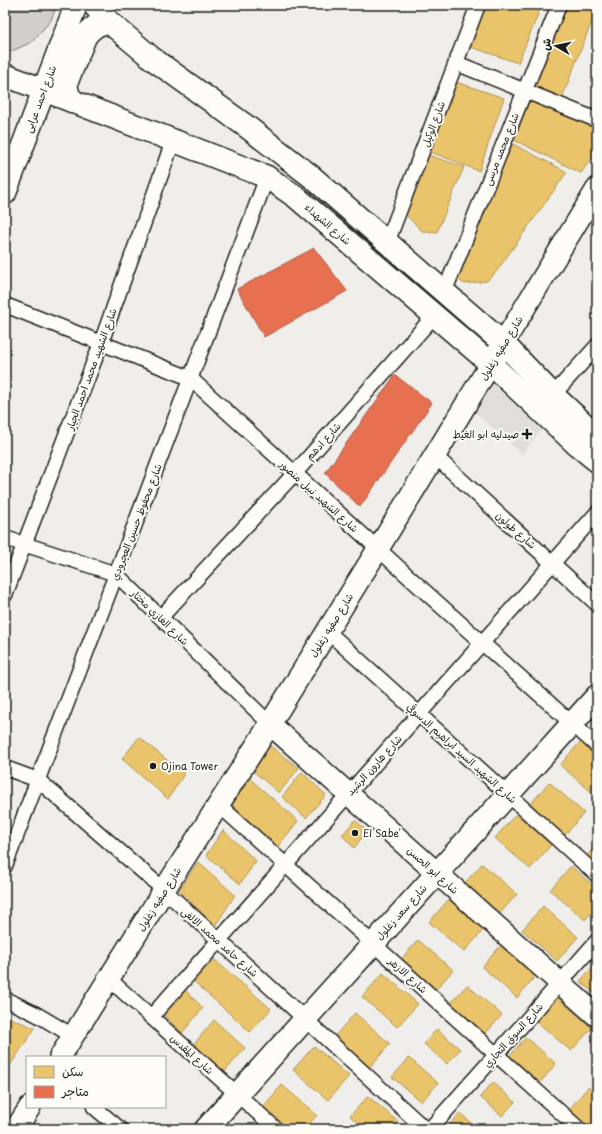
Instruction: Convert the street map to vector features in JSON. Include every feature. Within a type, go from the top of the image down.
[{"type":"main road","name":"شارع احمد عرابى","points":[[5,193],[76,5]]},
{"type":"main road","points":[[94,5],[109,22],[154,58],[312,177],[504,344],[553,395],[597,436]]},
{"type":"main road","points":[[76,103],[68,93],[67,81],[85,37],[89,31],[101,23],[109,22]]},
{"type":"main road","name":"شارع الشهداء","points":[[5,75],[267,177],[296,196],[491,364],[575,443],[597,461]]},
{"type":"main road","name":"شارع سعد زغلول","points":[[206,1129],[597,696]]},
{"type":"street","name":"شارع الوكيل","points":[[387,243],[478,5]]},
{"type":"street","name":"شارع محمد مرسى","points":[[444,293],[558,5]]},
{"type":"street","points":[[456,63],[597,120]]},
{"type":"street","name":"شارع الشهيد محمد احمد الجيار","points":[[5,595],[101,343],[173,141]]},
{"type":"street","name":"شارع محفوظ حسين العجرودي","points":[[5,866],[267,177]]},
{"type":"street","name":"شارع صفيه زغلول","points":[[61,1056],[378,550],[597,189]]},
{"type":"street","name":"شارع الشهيد نبيل منصور","points":[[5,305],[190,378],[378,550],[597,746]]},
{"type":"street","name":"شارع ادهم","points":[[161,617],[295,473],[434,316]]},
{"type":"street","points":[[553,395],[597,346]]},
{"type":"street","name":"شارع طولون","points":[[435,456],[597,604]]},
{"type":"street","name":"شارع هارون الرشيد","points":[[151,1017],[597,513]]},
{"type":"street","name":"شارع الغازي مختار","points":[[5,538],[116,574],[270,724]]},
{"type":"street","name":"شارع الشهيد السيد ابراهيم الدسوقي","points":[[327,631],[597,875]]},
{"type":"street","name":"شارع ابو الحسن","points":[[270,724],[597,1016]]},
{"type":"street","name":"شارع حامد محمد الالفى","points":[[5,768],[38,780],[164,890],[425,1129]]},
{"type":"street","name":"شارع الازهر","points":[[219,805],[579,1129]]},
{"type":"street","name":"شارع السوق التجاري","points":[[430,1129],[597,941]]},
{"type":"street","name":"شارع المقدس","points":[[109,978],[276,1129]]},
{"type":"street","points":[[5,1000],[36,1014],[73,1036]]},
{"type":"street","points":[[16,1129],[29,1108]]},
{"type":"street","points":[[95,1108],[120,1129]]},
{"type":"shaded area","points":[[5,5],[57,5],[51,20],[32,42],[5,54]]},
{"type":"shaded area","points":[[491,383],[542,429],[522,454],[473,410]]},
{"type":"building: سكن","points":[[481,5],[542,5],[518,63],[465,45]]},
{"type":"building: سكن","points":[[566,5],[597,5],[597,8],[562,98],[532,85]]},
{"type":"building: سكن","points":[[453,81],[504,98],[479,171],[426,150]]},
{"type":"building: سكن","points":[[527,95],[597,124],[597,151],[581,173],[510,138]]},
{"type":"building: سكن","points":[[507,141],[567,172],[496,272],[487,281],[464,284],[454,276]]},
{"type":"building: سكن","points":[[425,154],[464,167],[437,232],[422,231],[402,211]]},
{"type":"building: سكن","name":"Ojina Tower","points":[[139,737],[184,774],[168,799],[122,759]]},
{"type":"building: سكن","points":[[581,741],[597,755],[597,793],[595,795],[560,765]]},
{"type":"building: سكن","points":[[269,745],[299,768],[279,793],[252,770]]},
{"type":"building: سكن","points":[[302,772],[326,795],[306,818],[282,797]]},
{"type":"building: سكن","points":[[248,777],[298,821],[276,849],[228,805]]},
{"type":"building: سكن","points":[[549,782],[584,813],[564,836],[529,806]]},
{"type":"building: سكن","points":[[516,814],[551,845],[530,869],[495,838]]},
{"type":"building: سكن","name":"El Sabe'","points":[[355,820],[367,831],[354,848],[342,835]]},
{"type":"building: سكن","points":[[223,830],[256,861],[240,884],[206,855]]},
{"type":"building: سكن","points":[[597,844],[597,867],[586,857]]},
{"type":"building: سكن","points":[[198,862],[235,895],[215,926],[179,890]]},
{"type":"building: سكن","points":[[482,864],[517,894],[496,918],[461,887]]},
{"type":"building: سكن","points":[[571,866],[597,889],[597,906],[585,920],[550,890]]},
{"type":"building: سكن","points":[[450,898],[485,928],[464,952],[429,922]]},
{"type":"building: سكن","points":[[543,906],[578,937],[557,961],[522,930]]},
{"type":"building: سكن","points":[[418,940],[453,970],[432,994],[397,964]]},
{"type":"building: سكن","points":[[503,943],[537,974],[517,998],[482,967]]},
{"type":"building: سكن","points":[[208,954],[271,1009],[250,1032],[190,978]]},
{"type":"building: سكن","points":[[596,963],[597,964],[597,996],[580,981]]},
{"type":"building: سكن","points":[[383,973],[418,1004],[397,1027],[362,997]]},
{"type":"building: سكن","points":[[467,985],[502,1015],[481,1039],[446,1008]]},
{"type":"building: سكن","points":[[183,988],[203,1008],[182,1033],[162,1013]]},
{"type":"building: سكن","points":[[557,997],[592,1028],[571,1051],[536,1021]]},
{"type":"building: سكن","points":[[355,1013],[390,1044],[369,1068],[334,1037]]},
{"type":"building: سكن","points":[[5,1016],[35,1028],[5,1073]]},
{"type":"building: سكن","points":[[214,1020],[245,1048],[222,1075],[189,1050]]},
{"type":"building: سكن","points":[[437,1029],[460,1049],[447,1064],[424,1044]]},
{"type":"building: سكن","points":[[526,1037],[556,1064],[538,1085],[508,1058]]},
{"type":"building: سكن","points":[[314,1046],[349,1076],[328,1100],[293,1070]]},
{"type":"building: سكن","points":[[409,1058],[438,1083],[421,1102],[392,1077]]},
{"type":"building: سكن","points":[[493,1082],[515,1102],[502,1116],[480,1097]]},
{"type":"building: سكن","points":[[282,1085],[317,1115],[305,1129],[285,1129],[262,1108]]},
{"type":"building: سكن","points":[[588,1087],[597,1094],[597,1129],[589,1129],[568,1111]]},
{"type":"building: سكن","points":[[368,1096],[398,1122],[392,1129],[365,1129],[350,1116]]},
{"type":"building: سكن","points":[[460,1113],[478,1129],[446,1129]]},
{"type":"building: متاجر","points":[[314,248],[347,291],[264,337],[237,289]]},
{"type":"building: متاجر","points":[[395,375],[432,403],[360,507],[325,473]]},
{"type":"place","name":"صيدليه ابو الغيط","points":[[527,434]]},
{"type":"place","name":"Ojina Tower","points":[[153,766]]},
{"type":"place","name":"El Sabe'","points":[[355,833]]}]
